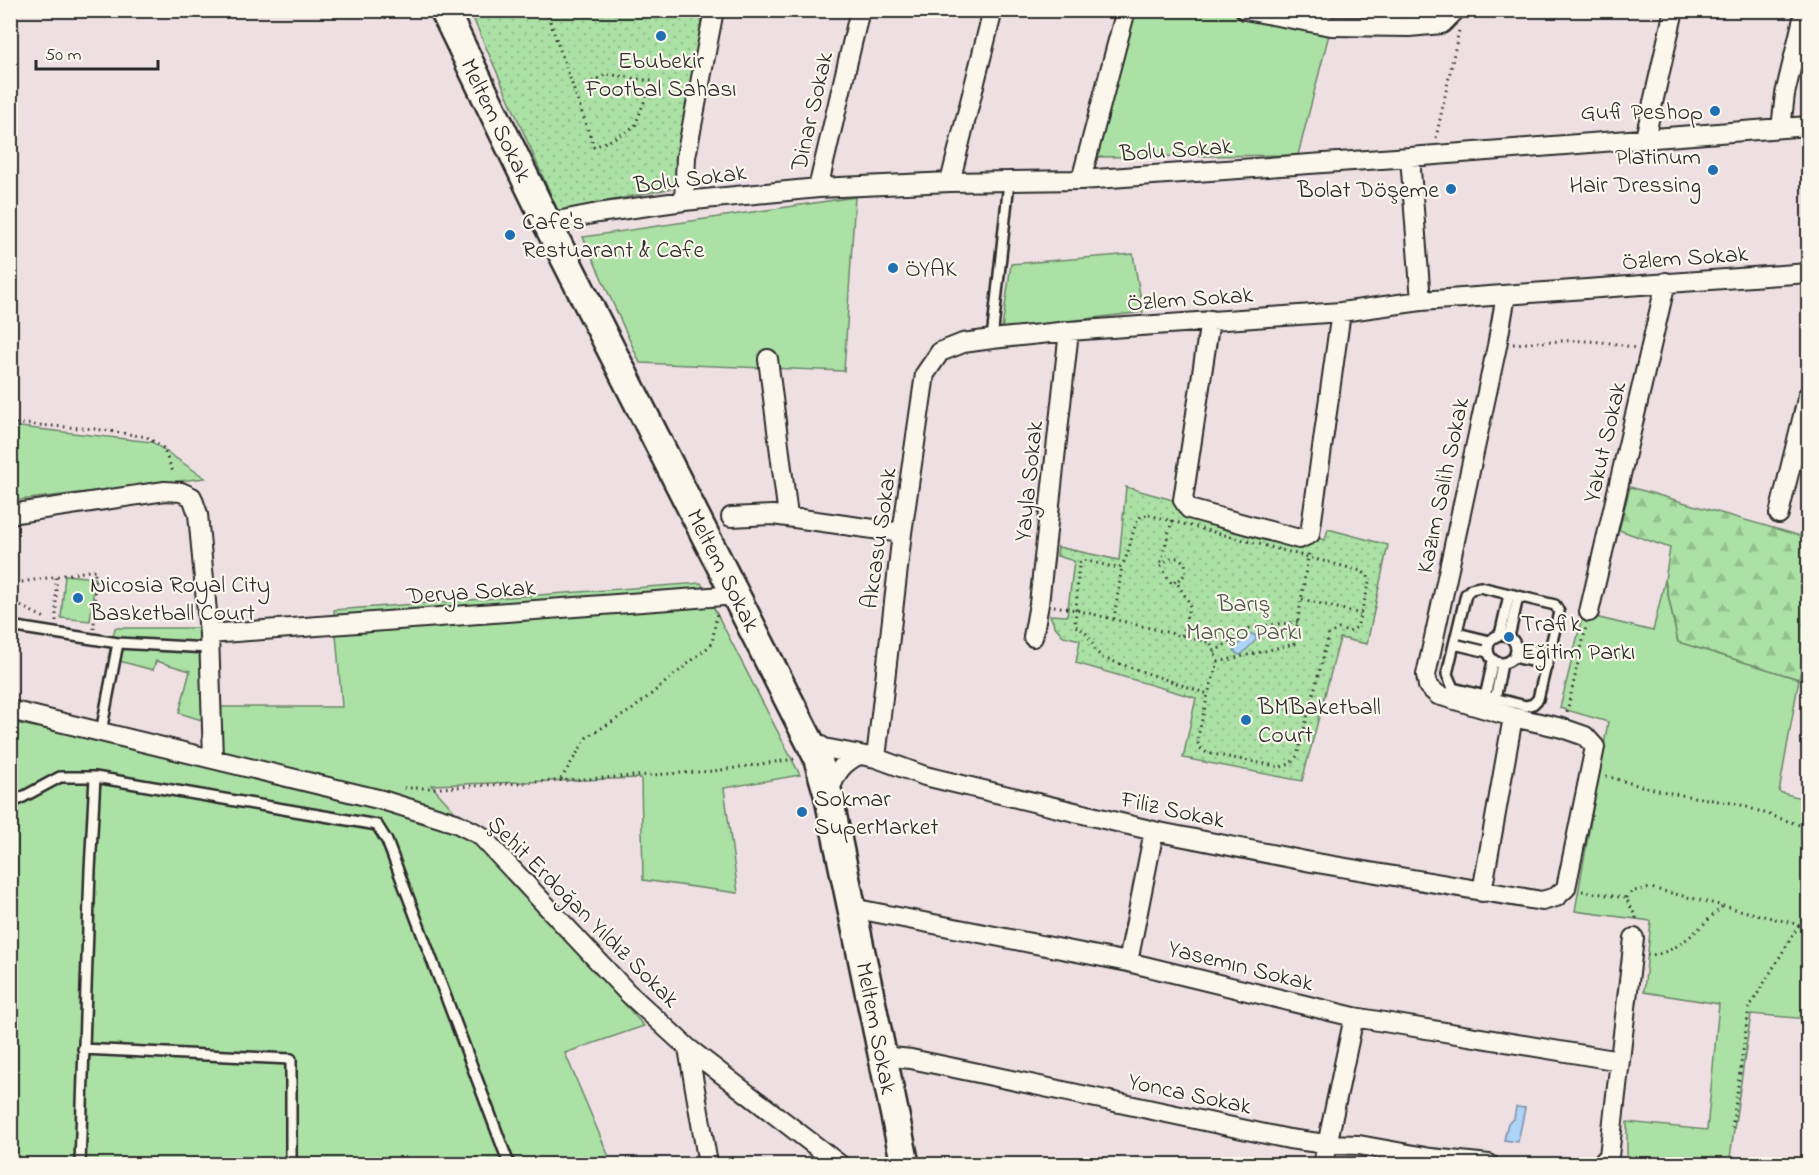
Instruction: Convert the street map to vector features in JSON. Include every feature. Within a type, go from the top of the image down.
[{"type":"main road","name":"Meltem Sokak","points":[[444,10],[728,596],[813,747],[828,794],[905,1164]]},
{"type":"street","points":[[684,201],[686,157],[714,10]]},
{"type":"street","name":"Dinar Sokak","points":[[818,188],[860,10]]},
{"type":"street","points":[[950,182],[993,10]]},
{"type":"street","points":[[1082,180],[1126,10]]},
{"type":"street","points":[[1245,10],[1331,26],[1386,27],[1442,24],[1456,11]]},
{"type":"street","points":[[1645,138],[1674,10]]},
{"type":"street","points":[[1781,128],[1785,94],[1805,10]]},
{"type":"street","name":"Bolu Sokak","points":[[547,223],[684,201],[818,188],[950,182],[1082,180],[1809,126]]},
{"type":"street","points":[[1410,157],[1421,301]]},
{"type":"street","name":"Özlem Sokak","points":[[963,343],[1069,331],[1341,312],[1421,301],[1809,273]]},
{"type":"street","name":"Yakut Sokak","points":[[1589,612],[1666,282]]},
{"type":"street","name":"Kazım Salih Sokak","points":[[1506,295],[1426,675],[1428,686],[1438,695],[1513,717]]},
{"type":"street","points":[[1210,320],[1184,500],[1189,509],[1299,539],[1310,534],[1341,312]]},
{"type":"street","name":"Yayla Sokak","points":[[1033,637],[1039,604],[1069,331]]},
{"type":"street","name":"Akcasu Sokak","points":[[867,757],[925,374],[940,352],[963,343]]},
{"type":"street","points":[[768,359],[788,516]]},
{"type":"street","points":[[1779,514],[1809,395]]},
{"type":"street","points":[[10,514],[165,491],[181,492],[192,497],[198,514],[209,641],[213,759]]},
{"type":"street","points":[[731,517],[788,516],[902,533]]},
{"type":"street","name":"Derya Sokak","points":[[209,641],[728,596]]},
{"type":"street","name":"Şehit Erdoğan Yıldız Sokak","points":[[10,710],[382,800],[456,823],[480,835],[627,992],[688,1048],[839,1164]]},
{"type":"street","points":[[1482,892],[1513,717],[1562,728],[1585,736],[1595,747],[1566,888]]},
{"type":"street","name":"Filiz Sokak","points":[[813,747],[867,757],[925,776],[1154,831],[1323,864],[1542,901],[1556,897],[1566,888]]},
{"type":"street","points":[[828,794],[836,774],[845,762],[867,757]]},
{"type":"street","points":[[1128,962],[1154,831]]},
{"type":"street","name":"Yasemın Sokak","points":[[852,908],[1128,962],[1354,1017],[1620,1061]]},
{"type":"street","points":[[1605,1160],[1620,1061],[1633,946]]},
{"type":"street","points":[[1323,1164],[1354,1017]]},
{"type":"street","points":[[688,1048],[708,1164]]},
{"type":"street","name":"Yonca Sokak","points":[[882,1056],[910,1059],[1256,1132],[1326,1144],[1359,1144],[1431,1158],[1489,1164]]},
{"type":"lane","points":[[992,339],[1009,182]]},
{"type":"lane","points":[[1480,587],[1514,596],[1555,605],[1559,612],[1538,699],[1526,706],[1490,699],[1453,688],[1448,674],[1466,594],[1471,589],[1480,587]]},
{"type":"lane","points":[[1504,636],[1514,596]]},
{"type":"lane","points":[[10,626],[118,643],[209,641]]},
{"type":"lane","points":[[1457,633],[1490,641],[1504,636],[1514,641],[1516,647],[1514,657],[1509,662],[1498,663]]},
{"type":"lane","points":[[1488,652],[1490,641]]},
{"type":"lane","points":[[101,732],[118,643]]},
{"type":"lane","points":[[1454,644],[1488,652],[1498,663]]},
{"type":"lane","points":[[1516,647],[1549,654]]},
{"type":"lane","points":[[1514,657],[1546,665]]},
{"type":"lane","points":[[1490,699],[1498,663]]},
{"type":"lane","points":[[10,804],[60,777],[95,777],[377,825],[387,841],[509,1164]]},
{"type":"lane","points":[[80,1164],[95,777]]},
{"type":"lane","points":[[83,1049],[291,1059],[291,1164]]},
{"type":"path","points":[[518,10],[521,16],[540,10]]},
{"type":"path","points":[[546,10],[594,147],[635,126],[652,81],[607,74],[591,82]]},
{"type":"path","points":[[1432,155],[1460,28],[1456,11]]},
{"type":"path","points":[[1497,346],[1582,339],[1618,344],[1650,352]]},
{"type":"path","points":[[10,423],[95,429],[147,437],[163,448],[181,492]]},
{"type":"path","points":[[1076,609],[1114,619],[1182,636],[1211,644],[1218,662],[1197,741],[1200,748],[1207,753],[1220,756],[1281,766],[1290,764],[1297,756],[1329,634],[1339,629],[1349,632],[1358,627],[1369,585],[1368,576],[1361,571],[1172,520],[1149,515],[1141,516],[1133,527],[1126,561],[1122,566],[1114,619]]},
{"type":"path","points":[[1160,565],[1171,558],[1179,558],[1185,563],[1186,572],[1182,578],[1172,584],[1160,565],[1172,520]]},
{"type":"path","points":[[1218,662],[1294,644],[1309,558]]},
{"type":"path","points":[[1122,566],[1118,568],[1083,560],[1079,563],[1075,626],[1083,629],[1090,636],[1096,652],[1103,658],[1208,694]]},
{"type":"path","points":[[10,584],[95,570],[94,630],[85,628]]},
{"type":"path","points":[[10,601],[56,623],[56,575]]},
{"type":"path","points":[[1176,581],[1190,604],[1182,636]]},
{"type":"path","points":[[561,779],[587,737],[633,709],[712,644],[728,596]]},
{"type":"path","points":[[1302,599],[1362,614]]},
{"type":"path","points":[[1562,728],[1572,693],[1589,612]]},
{"type":"path","points":[[1214,652],[1251,627],[1298,622]]},
{"type":"path","points":[[1286,709],[1307,713]]},
{"type":"path","points":[[382,800],[398,788],[441,788],[714,771],[813,747]]},
{"type":"path","points":[[1590,770],[1636,786],[1738,804],[1809,828]]},
{"type":"path","points":[[1566,888],[1626,898]]},
{"type":"path","points":[[1626,898],[1633,891],[1651,888],[1809,927]]},
{"type":"path","points":[[1626,898],[1636,917],[1633,946],[1652,955],[1683,942],[1722,907]]},
{"type":"path","points":[[1732,1128],[1749,1008],[1809,910]]},
{"type":"green space","points":[[470,11],[707,11],[673,188],[558,211]]},
{"type":"green space","points":[[1135,11],[1335,11],[1298,155],[1093,157]]},
{"type":"green space","points":[[855,197],[844,371],[640,363],[583,237]]},
{"type":"green space","points":[[1133,254],[1143,312],[1002,329],[1011,264]]},
{"type":"green space","points":[[11,426],[152,442],[205,478],[11,501]]},
{"type":"green space","name":"Barış Manço Parkı","points":[[1126,487],[1325,540],[1328,529],[1388,545],[1367,644],[1340,638],[1302,781],[1183,758],[1196,698],[1076,663],[1080,640],[1063,636],[1054,625],[1050,615],[1067,616],[1074,561],[1057,556],[1058,547],[1119,560]]},
{"type":"green space","points":[[1630,487],[1808,538],[1808,647],[1799,679],[1678,642],[1665,580],[1670,548],[1619,530]]},
{"type":"green space","name":"Nicosia Royal City Basketball Court","points":[[65,575],[95,578],[90,621],[61,618]]},
{"type":"green space","points":[[1665,580],[1678,642],[1799,679],[1779,792],[1808,800],[1808,1019],[1751,1014],[1729,1164],[1627,1164],[1627,1122],[1707,1130],[1719,1004],[1644,992],[1651,921],[1575,911],[1608,722],[1560,708],[1583,614],[1653,631]]},
{"type":"green space","points":[[701,583],[800,775],[724,788],[738,893],[643,880],[641,778],[431,785],[644,1026],[565,1053],[612,1164],[11,1164],[10,722],[219,765],[217,707],[342,707],[334,610]]},
{"type":"green space","points":[[115,628],[203,628],[208,722],[179,713],[190,671],[156,661],[153,670],[108,658]]},
{"type":"water","points":[[1249,633],[1256,636],[1256,640],[1241,655],[1237,654],[1234,650]]},
{"type":"water","points":[[1516,1107],[1525,1108],[1518,1142],[1504,1140],[1508,1123],[1514,1119]]},
{"type":"place","name":"Ebubekir Footbal Sahası","points":[[661,36]]},
{"type":"place","name":"Gufi Peshop","points":[[1715,111]]},
{"type":"place","name":"Platinum Hair Dressing","points":[[1713,170]]},
{"type":"place","name":"Bolat Döşeme","points":[[1451,189]]},
{"type":"place","name":"Cafe's Restuarant & Cafe","points":[[510,235]]},
{"type":"place","name":"ÖYAK","points":[[893,268]]},
{"type":"place","name":"Nicosia Royal City Basketball Court","points":[[78,598]]},
{"type":"place","name":"Trafik Eğitim Parkı","points":[[1509,637]]},
{"type":"place","name":"BMBaketball Court","points":[[1246,720]]},
{"type":"place","name":"Sokmar SuperMarket","points":[[802,812]]}]
